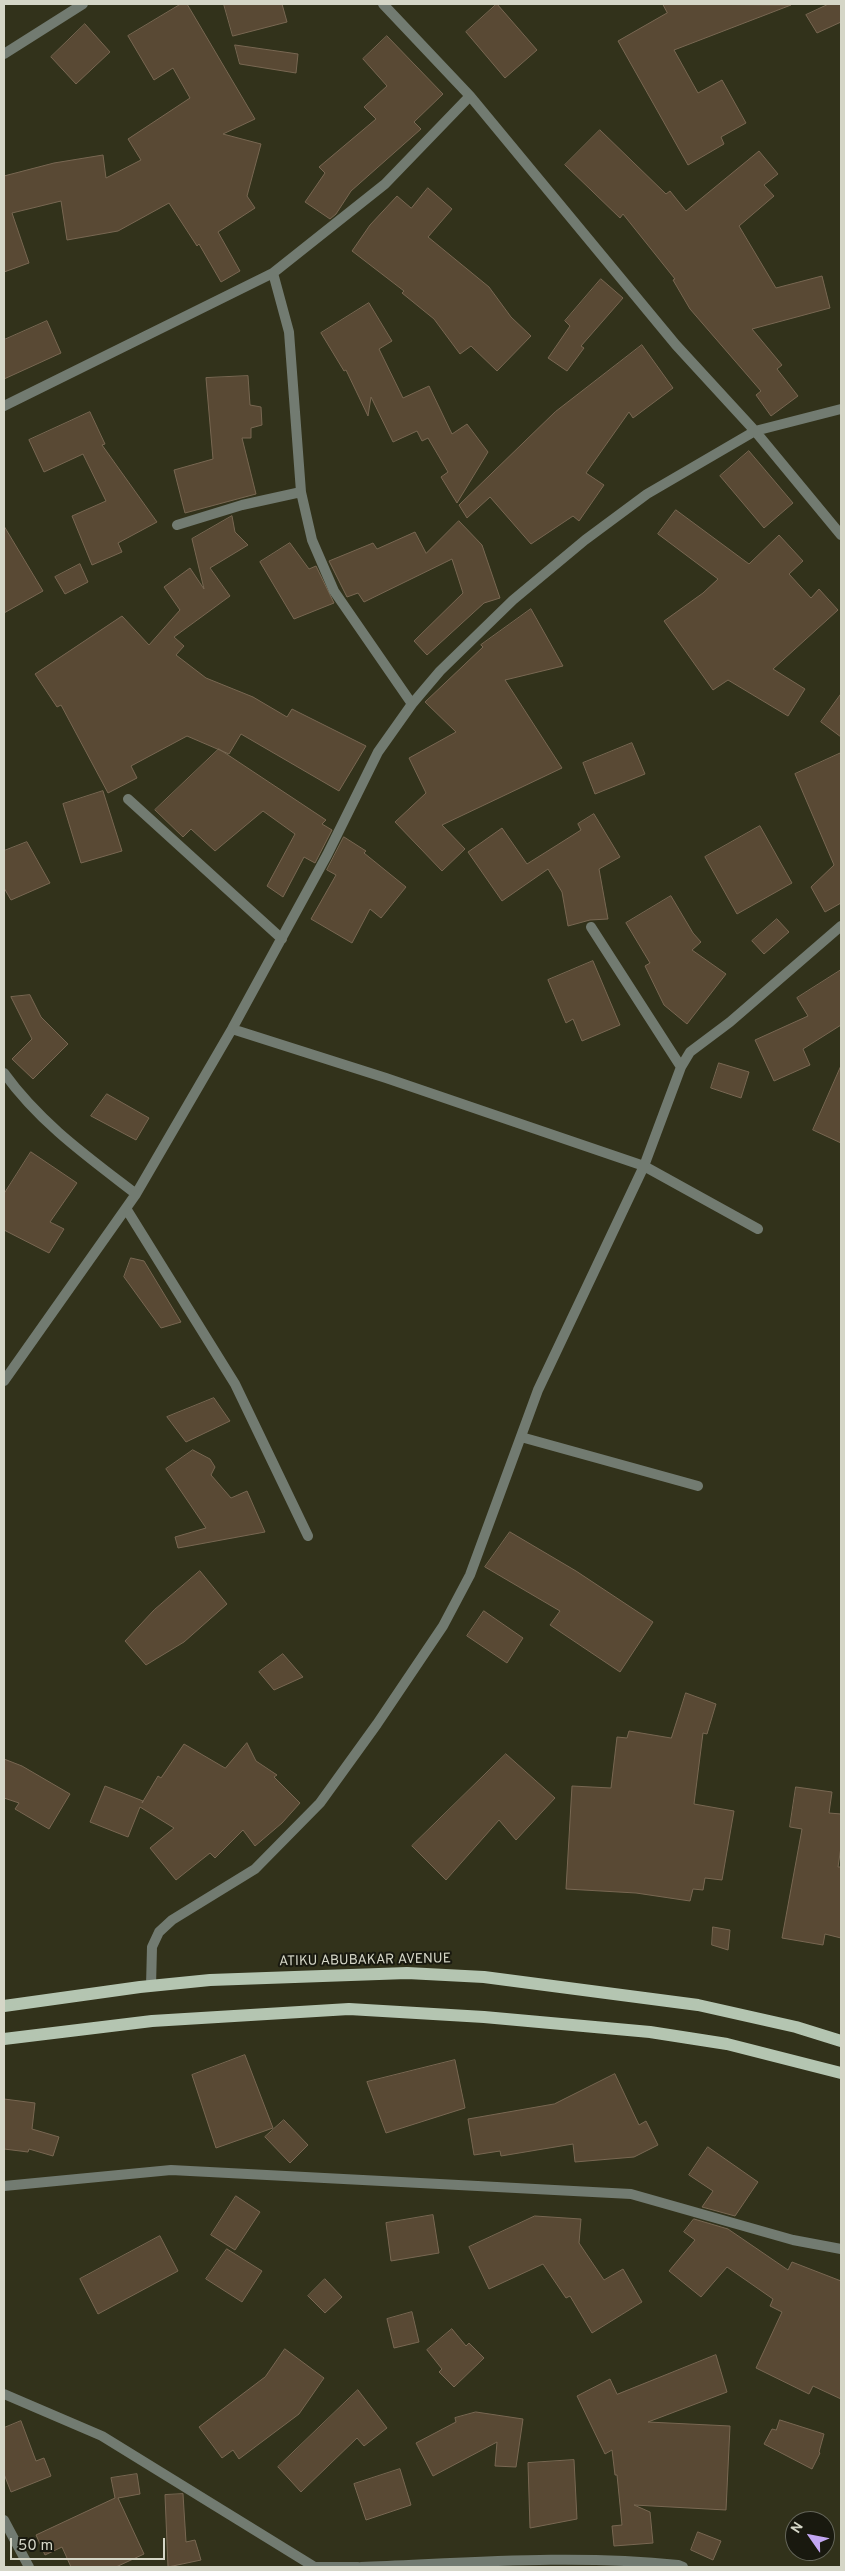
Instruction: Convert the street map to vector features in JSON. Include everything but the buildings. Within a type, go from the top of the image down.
[{"type":"main road","name":"ATIKU ABUBAKAR AVENUE","points":[[4,2006],[210,1980],[407,1973],[484,1977],[698,2005],[796,2027],[841,2041]]},
{"type":"main road","points":[[4,2039],[152,2021],[349,2009],[484,2017],[650,2032],[727,2044],[841,2073]]},
{"type":"street","points":[[4,54],[83,4]]},
{"type":"street","points":[[384,4],[470,96],[676,345],[755,431],[841,535]]},
{"type":"street","points":[[4,406],[273,273],[385,184],[470,96]]},
{"type":"street","points":[[273,273],[289,332],[301,492],[312,540],[334,591],[412,704]]},
{"type":"street","points":[[4,1381],[136,1194],[282,939],[327,856],[378,752],[412,704],[440,672],[513,600],[585,540],[647,494],[755,431],[841,409]]},
{"type":"street","points":[[177,525],[242,505],[301,492]]},
{"type":"street","points":[[128,799],[282,939]]},
{"type":"street","points":[[151,1986],[152,1947],[159,1932],[172,1920],[255,1869],[320,1803],[377,1724],[443,1626],[470,1575],[538,1390],[644,1166],[681,1067],[690,1052],[730,1022],[841,926]]},
{"type":"street","points":[[592,927],[681,1067]]},
{"type":"street","points":[[232,1029],[386,1078],[644,1166],[758,1229]]},
{"type":"street","points":[[4,1073],[20,1096],[48,1124],[136,1194]]},
{"type":"street","points":[[126,1210],[235,1384],[308,1536]]},
{"type":"street","points":[[521,1436],[698,1486]]},
{"type":"street","points":[[4,2186],[171,2170],[631,2194],[793,2240],[841,2250]]},
{"type":"street","points":[[4,2394],[102,2436],[310,2567],[631,2560],[683,2567]]},
{"type":"street","points":[[4,2520],[29,2567]]}]
